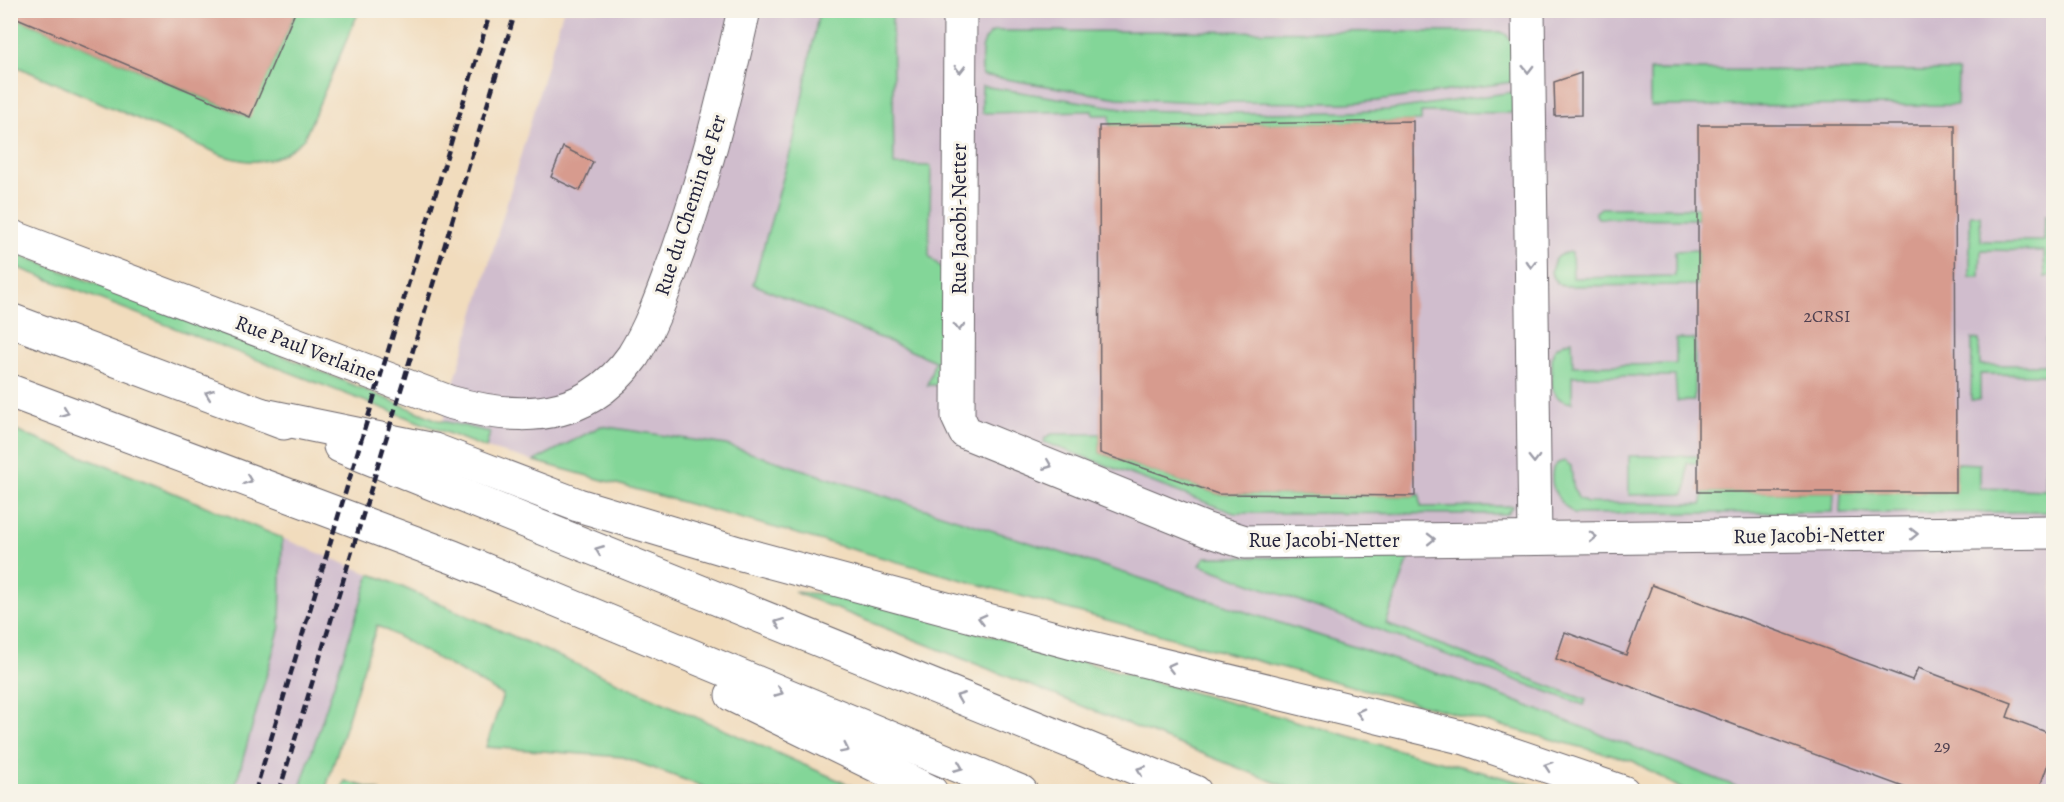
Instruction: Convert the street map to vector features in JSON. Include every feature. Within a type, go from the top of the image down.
[{"type":"main road","name":"Rue du Chemin de Fer","points":[[605,386],[618,375],[644,337],[668,280],[710,153],[744,10]]},
{"type":"main road","name":"Rue Jacobi-Netter","points":[[960,10],[958,417],[965,432],[1207,530],[1245,542],[2054,532]]},
{"type":"main road","points":[[1528,10],[1535,538]]},
{"type":"main road","name":"Rue Paul Verlaine","points":[[10,236],[475,410],[525,414],[548,412],[573,405],[592,396],[605,386]]},
{"type":"main road","points":[[10,320],[263,415],[1195,792]]},
{"type":"main road","points":[[10,391],[453,557],[1021,792]]},
{"type":"main road","points":[[263,415],[434,450],[578,505],[738,553],[1088,647],[1465,738],[1623,792]]},
{"type":"main road","points":[[453,557],[931,792]]},
{"type":"shaded area","points":[[563,11],[2053,11],[2053,791],[1748,791],[1476,686],[601,426],[534,461],[486,448],[440,431]]},
{"type":"shaded area","points":[[282,538],[370,574],[299,791],[234,792],[280,627]]},
{"type":"green space","points":[[296,11],[359,11],[304,139],[285,153],[267,160],[247,161],[224,156],[11,64],[10,15],[249,117]]},
{"type":"green space","points":[[819,11],[892,11],[894,165],[931,166],[929,256],[947,273],[945,382],[941,385],[927,385],[935,361],[753,284],[794,139]]},
{"type":"green space","points":[[995,31],[1501,32],[1507,35],[1512,47],[1512,82],[1377,101],[1345,103],[1197,102],[1118,98],[982,75],[983,44]]},
{"type":"green space","points":[[1650,70],[1958,71],[1957,105],[1650,106]]},
{"type":"green space","points":[[982,86],[1134,110],[1242,113],[1388,110],[1513,92],[1513,113],[1421,112],[1421,121],[1110,126],[1110,115],[1093,115],[1092,111],[982,113]]},
{"type":"green space","points":[[1601,208],[1698,208],[1698,219],[1598,218],[1595,213]]},
{"type":"green space","points":[[1970,215],[1980,215],[1981,241],[2044,241],[2045,216],[2053,218],[2053,275],[2045,277],[2044,251],[1981,250],[1980,277],[1970,277]]},
{"type":"green space","points":[[1698,250],[1698,285],[1563,286],[1557,283],[1551,273],[1557,258],[1572,252],[1573,278],[1675,276],[1675,251]]},
{"type":"green space","points":[[10,251],[259,346],[438,420],[490,432],[486,448],[11,265]]},
{"type":"green space","points":[[1676,339],[1695,339],[1694,401],[1677,401],[1675,376],[1572,376],[1572,403],[1559,399],[1553,391],[1552,355],[1555,349],[1563,343],[1572,340],[1573,366],[1676,364]]},
{"type":"green space","points":[[1972,339],[1979,340],[1980,365],[2046,365],[2046,339],[2053,341],[2053,398],[2046,399],[2046,375],[1980,374],[1980,400],[1971,400]]},
{"type":"green space","points":[[601,426],[726,445],[1476,686],[1748,791],[1685,791],[1633,761],[1190,643],[534,461]]},
{"type":"green space","points":[[11,429],[282,538],[280,627],[234,791],[11,791]]},
{"type":"green space","points":[[1052,434],[1100,434],[1100,453],[1218,494],[1415,496],[1420,494],[1421,507],[1513,506],[1506,514],[1234,513],[1044,442],[1045,438]]},
{"type":"green space","points":[[1629,456],[1698,456],[1698,463],[1687,463],[1687,486],[1684,494],[1629,495]]},
{"type":"green space","points":[[1564,461],[1571,466],[1573,485],[1578,498],[1587,503],[1702,504],[1703,492],[1834,492],[1833,512],[1574,514],[1559,499],[1553,488],[1553,468]]},
{"type":"green space","points":[[1956,463],[1980,464],[1980,488],[2046,490],[2046,464],[2053,465],[2053,512],[1840,513],[1841,492],[1956,492]]},
{"type":"green space","points":[[1205,557],[1409,558],[1386,624],[1586,700],[1584,705],[1200,565]]},
{"type":"green space","points":[[370,574],[863,791],[715,791],[623,757],[486,747],[503,695],[377,625],[325,791],[299,791]]},
{"type":"green space","points":[[794,592],[848,596],[1413,754],[1555,791],[1297,791]]},
{"type":"green space","points":[[345,781],[381,791],[341,791]]},
{"type":"building","points":[[10,10],[296,10],[250,117],[10,15]]},
{"type":"building","points":[[1581,73],[1581,115],[1555,116],[1554,82]]},
{"type":"building","points":[[1413,121],[1415,496],[1218,494],[1100,453],[1099,126]]},
{"type":"building","points":[[1698,125],[1955,125],[1956,492],[1698,492]]},
{"type":"building","points":[[563,147],[593,162],[580,191],[551,177]]},
{"type":"building","points":[[1652,585],[1912,680],[1918,668],[2012,703],[2007,717],[2054,735],[2054,747],[2038,792],[1917,792],[1556,659],[1565,632],[1626,655]]},
{"type":"railway","points":[[255,792],[491,10]]},
{"type":"railway","points":[[279,792],[516,10]]}]
